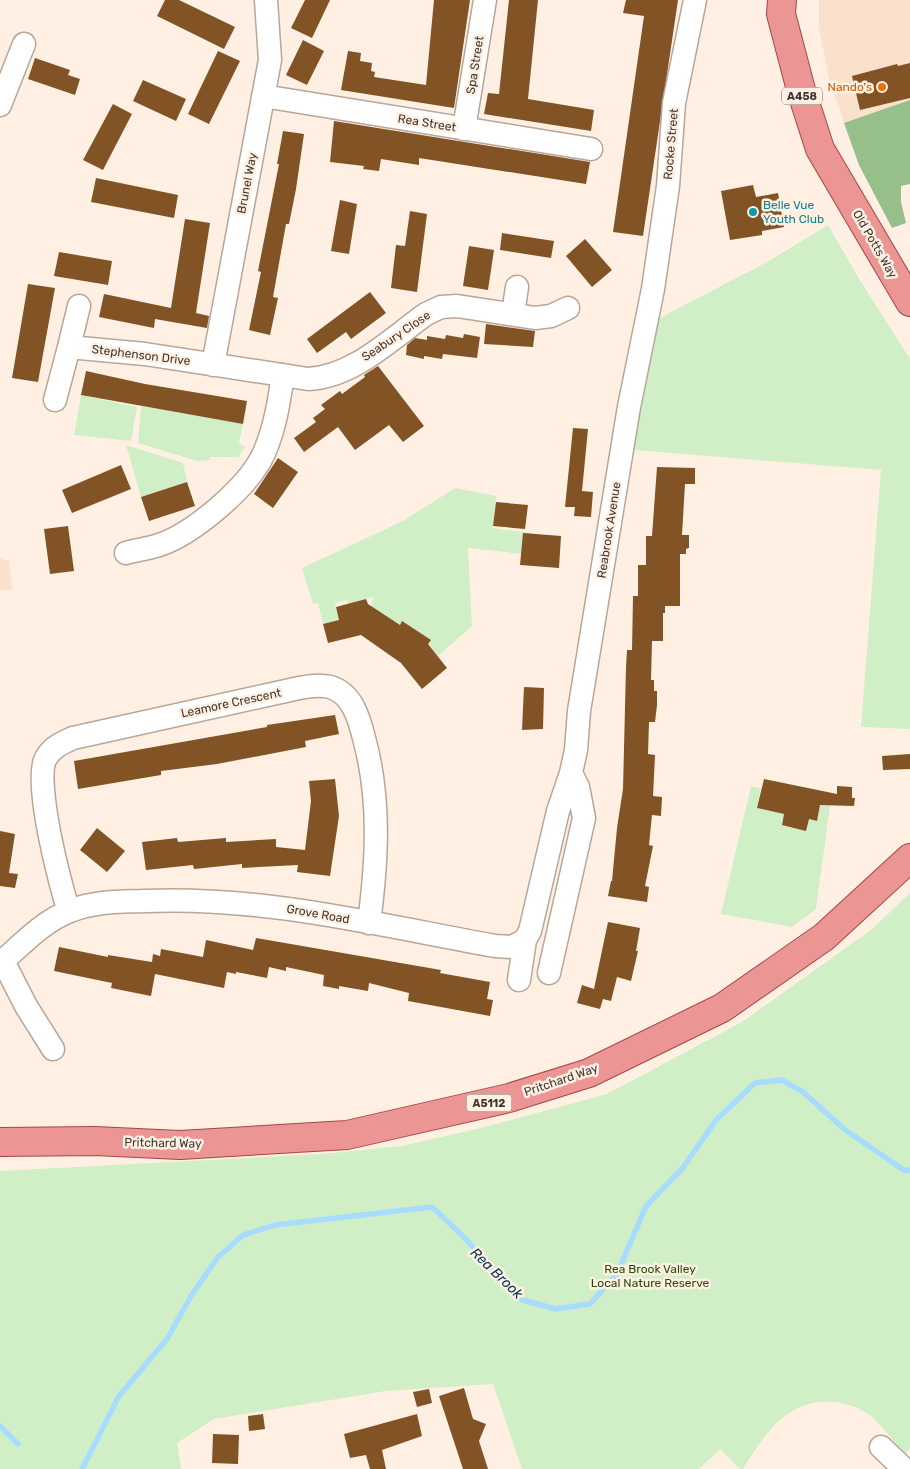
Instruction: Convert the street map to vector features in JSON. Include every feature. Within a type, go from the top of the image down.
[{"type":"main road","name":"Old Potts Way","points":[[782,0],[781,14],[800,90],[820,149],[910,302]]},
{"type":"main road","name":"Old Potts Way","points":[[794,0],[841,186]]},
{"type":"main road","name":"Pritchard Way","points":[[0,1142],[95,1141],[180,1145],[347,1135],[508,1098],[589,1073],[722,1008],[824,938],[910,858]]},
{"type":"street","name":"Brunel Way","points":[[213,365],[270,60],[266,0]]},
{"type":"street","name":"Spa Street","points":[[464,129],[485,0]]},
{"type":"street","name":"Rocke Street","points":[[653,289],[668,186],[674,103],[695,0]]},
{"type":"street","points":[[0,105],[24,44]]},
{"type":"street","name":"Rea Street","points":[[263,96],[591,149]]},
{"type":"street","points":[[513,314],[517,287]]},
{"type":"street","name":"Reabrook Avenue","points":[[525,940],[530,931],[558,810],[571,773],[629,407],[653,289]]},
{"type":"street","points":[[55,400],[79,306]]},
{"type":"street","name":"Seabury Close","points":[[213,365],[308,379],[326,379],[345,371],[426,314],[441,307],[457,306],[535,318],[551,316],[568,308]]},
{"type":"street","name":"Stephenson Drive","points":[[70,347],[145,354],[213,365]]},
{"type":"street","points":[[126,553],[157,546],[183,532],[233,495],[249,478],[264,454],[271,436],[283,375]]},
{"type":"street","name":"Leamore Crescent","points":[[69,912],[54,855],[42,777],[45,759],[57,745],[73,738],[313,686],[329,687],[342,693],[353,706],[367,748],[375,788],[377,850],[369,924]]},
{"type":"street","name":"Reabrook Avenue","points":[[549,973],[584,818],[578,787],[571,773]]},
{"type":"street","name":"Grove Road","points":[[2,961],[41,928],[69,912],[101,903],[197,900],[289,908],[495,946],[512,947],[525,940]]},
{"type":"street","points":[[519,980],[525,940]]},
{"type":"street","points":[[2,961],[26,1006],[53,1049]]},
{"type":"street","points":[[881,1447],[904,1469]]},
{"type":"shaded area","points":[[819,0],[910,0],[910,124],[859,165],[829,79],[819,28]]},
{"type":"shaded area","points":[[0,558],[9,561],[12,590],[0,590]]},
{"type":"green space","points":[[910,100],[910,184],[901,186],[901,202],[906,223],[892,228],[859,165],[844,123]]},
{"type":"green space","points":[[828,225],[858,277],[910,359],[910,729],[861,727],[881,470],[634,450],[656,320],[769,261]]},
{"type":"green space","points":[[81,395],[137,407],[131,441],[74,435]]},
{"type":"green space","points":[[141,406],[243,424],[239,443],[245,447],[238,457],[211,457],[209,460],[197,461],[138,443]]},
{"type":"green space","points":[[126,445],[183,463],[187,482],[141,497]]},
{"type":"green space","points":[[455,488],[496,496],[493,528],[533,533],[532,555],[468,548],[472,626],[438,656],[428,644],[430,640],[402,622],[398,628],[389,618],[379,612],[370,617],[373,597],[356,602],[361,620],[353,623],[347,600],[335,603],[339,620],[323,624],[318,603],[313,604],[302,568],[403,521]]},
{"type":"green space","points":[[751,786],[761,788],[757,808],[784,814],[782,825],[806,830],[809,819],[816,821],[822,797],[831,799],[816,909],[792,927],[721,914]]},
{"type":"green space","name":"Rea Brook Valley Local Nature Reserve","points":[[910,893],[910,1448],[905,1455],[885,1430],[863,1411],[853,1406],[833,1402],[817,1402],[790,1412],[779,1421],[759,1444],[743,1469],[740,1469],[720,1449],[699,1469],[522,1469],[493,1384],[386,1391],[214,1419],[177,1443],[181,1469],[0,1469],[0,1171],[322,1154],[402,1146],[481,1128],[607,1094],[742,1022],[871,930]]},
{"type":"building","points":[[165,0],[179,0],[235,27],[224,49],[157,16]]},
{"type":"building","points":[[305,0],[330,0],[312,38],[291,28]]},
{"type":"building","points":[[434,0],[470,0],[454,108],[341,90],[348,51],[361,53],[360,61],[372,63],[371,71],[375,72],[374,77],[426,85]]},
{"type":"building","points":[[509,0],[538,0],[528,99],[594,110],[591,131],[484,114],[488,93],[499,94]]},
{"type":"building","points":[[626,0],[678,0],[643,236],[613,232],[644,16],[623,13]]},
{"type":"building","points":[[303,40],[324,51],[307,85],[286,75]]},
{"type":"building","points":[[218,51],[240,61],[209,124],[188,114]]},
{"type":"building","points":[[35,58],[70,70],[68,75],[80,79],[75,95],[28,79]]},
{"type":"building","name":"Nando's","points":[[910,63],[910,98],[860,110],[852,76],[897,64],[898,66]]},
{"type":"building","points":[[143,80],[186,99],[176,121],[133,101]]},
{"type":"building","points":[[113,104],[132,114],[103,170],[83,160]]},
{"type":"building","points":[[334,121],[590,162],[586,184],[419,158],[419,165],[381,159],[379,171],[363,169],[364,166],[330,162]]},
{"type":"building","points":[[283,131],[304,134],[296,189],[289,224],[286,224],[273,297],[278,298],[270,335],[249,330],[261,272],[258,271],[279,164],[277,164]]},
{"type":"building","points":[[96,178],[178,195],[174,218],[91,202]]},
{"type":"building","name":"Belle Vue Youth Club","points":[[753,185],[756,197],[778,193],[784,227],[762,231],[762,235],[730,240],[721,191]]},
{"type":"building","points":[[340,200],[357,204],[349,254],[331,251]]},
{"type":"building","points":[[410,211],[427,214],[417,292],[391,288],[396,245],[405,246]]},
{"type":"building","points":[[185,219],[210,223],[196,313],[209,316],[207,328],[155,319],[154,328],[99,317],[104,294],[171,308]]},
{"type":"building","points":[[502,233],[554,241],[551,258],[500,250]]},
{"type":"building","points":[[585,239],[612,270],[592,287],[566,256]]},
{"type":"building","points":[[469,246],[494,250],[488,290],[463,286]]},
{"type":"building","points":[[59,252],[112,261],[108,285],[54,276]]},
{"type":"building","points":[[28,284],[55,288],[38,382],[12,378]]},
{"type":"building","points":[[370,292],[386,313],[351,339],[346,332],[317,353],[307,339]]},
{"type":"building","points":[[486,324],[535,331],[533,347],[484,344]]},
{"type":"building","points":[[464,334],[480,337],[477,358],[443,354],[442,359],[424,356],[424,359],[406,355],[407,345],[415,338],[427,340],[427,336],[445,339],[446,335],[463,338]]},
{"type":"building","points":[[378,366],[424,426],[403,442],[389,425],[355,450],[338,427],[304,452],[294,438],[316,422],[313,418],[325,409],[321,405],[340,391],[342,394]]},
{"type":"building","points":[[86,371],[145,384],[247,401],[243,424],[81,395]]},
{"type":"building","points":[[573,428],[588,429],[582,491],[593,492],[591,517],[574,516],[575,507],[565,507]]},
{"type":"building","points":[[278,458],[298,472],[273,508],[254,494]]},
{"type":"building","points":[[121,465],[131,489],[72,513],[62,490]]},
{"type":"building","points":[[657,467],[695,468],[695,484],[685,484],[682,535],[689,535],[689,548],[686,549],[686,554],[680,554],[680,606],[665,606],[665,613],[663,613],[663,641],[652,641],[651,680],[654,680],[654,691],[657,691],[657,705],[655,722],[649,722],[648,754],[655,755],[653,796],[662,797],[661,816],[652,815],[649,845],[653,846],[645,886],[649,887],[647,902],[608,896],[612,881],[623,789],[626,667],[627,650],[632,650],[633,596],[638,596],[638,565],[646,565],[646,536],[652,536]]},
{"type":"building","points":[[187,482],[195,506],[149,521],[141,497]]},
{"type":"building","points":[[496,502],[528,505],[525,529],[493,526]]},
{"type":"building","points":[[68,526],[74,571],[50,574],[44,529]]},
{"type":"building","points":[[523,533],[561,536],[559,568],[520,565]]},
{"type":"building","points":[[366,599],[368,604],[400,625],[402,621],[431,640],[428,644],[447,668],[422,689],[401,663],[361,635],[328,643],[323,624],[339,620],[336,607]]},
{"type":"building","points":[[524,687],[544,688],[543,729],[522,730]]},
{"type":"building","points":[[335,715],[339,734],[305,741],[306,747],[217,764],[161,771],[161,775],[78,789],[74,761],[267,727],[267,725]]},
{"type":"building","points":[[910,754],[910,769],[883,770],[882,756]]},
{"type":"building","points":[[335,779],[339,816],[330,876],[297,872],[298,865],[242,868],[242,864],[194,869],[193,865],[146,870],[142,842],[177,838],[178,842],[226,838],[226,842],[276,839],[276,847],[305,850],[311,801],[309,781]]},
{"type":"building","points":[[764,779],[837,794],[837,786],[852,787],[852,798],[855,798],[854,806],[820,805],[817,821],[809,819],[806,831],[782,825],[784,814],[757,808]]},
{"type":"building","points":[[97,828],[125,851],[107,872],[80,850]]},
{"type":"building","points":[[0,831],[15,834],[9,873],[18,874],[15,888],[0,886]]},
{"type":"building","points":[[608,922],[640,928],[636,951],[638,951],[631,981],[617,977],[611,1001],[603,999],[600,1009],[577,1003],[582,985],[594,989]]},
{"type":"building","points":[[256,938],[441,970],[440,973],[490,982],[487,999],[493,1000],[490,1016],[408,1001],[409,993],[369,983],[368,991],[339,986],[339,989],[323,986],[324,975],[286,967],[286,971],[269,967],[267,978],[227,972],[224,988],[155,974],[151,996],[111,988],[112,983],[54,971],[59,947],[108,957],[108,955],[152,962],[153,954],[160,956],[161,949],[203,957],[206,940],[253,950]]},
{"type":"building","points":[[464,1388],[473,1419],[486,1424],[479,1441],[488,1469],[463,1469],[439,1396]]},
{"type":"building","points":[[429,1389],[432,1403],[417,1407],[413,1392]]},
{"type":"building","points":[[263,1414],[265,1429],[249,1431],[248,1416]]},
{"type":"building","points":[[417,1414],[422,1436],[382,1450],[386,1469],[370,1469],[366,1455],[350,1458],[344,1434]]},
{"type":"building","points":[[213,1434],[239,1435],[238,1464],[212,1463]]},
{"type":"waterway","name":"Rea Brook","points":[[82,1469],[119,1396],[167,1339],[191,1296],[218,1257],[243,1235],[275,1225],[432,1207],[462,1235],[520,1299],[555,1309],[590,1304],[617,1274],[646,1206],[682,1169],[716,1120],[755,1083],[782,1080],[803,1092],[844,1129],[905,1171],[910,1170]]},
{"type":"waterway","points":[[0,1426],[18,1444]]},
{"type":"place","name":"Nando's","points":[[882,87]]},
{"type":"place","name":"Belle Vue Youth Club","points":[[753,212]]}]
